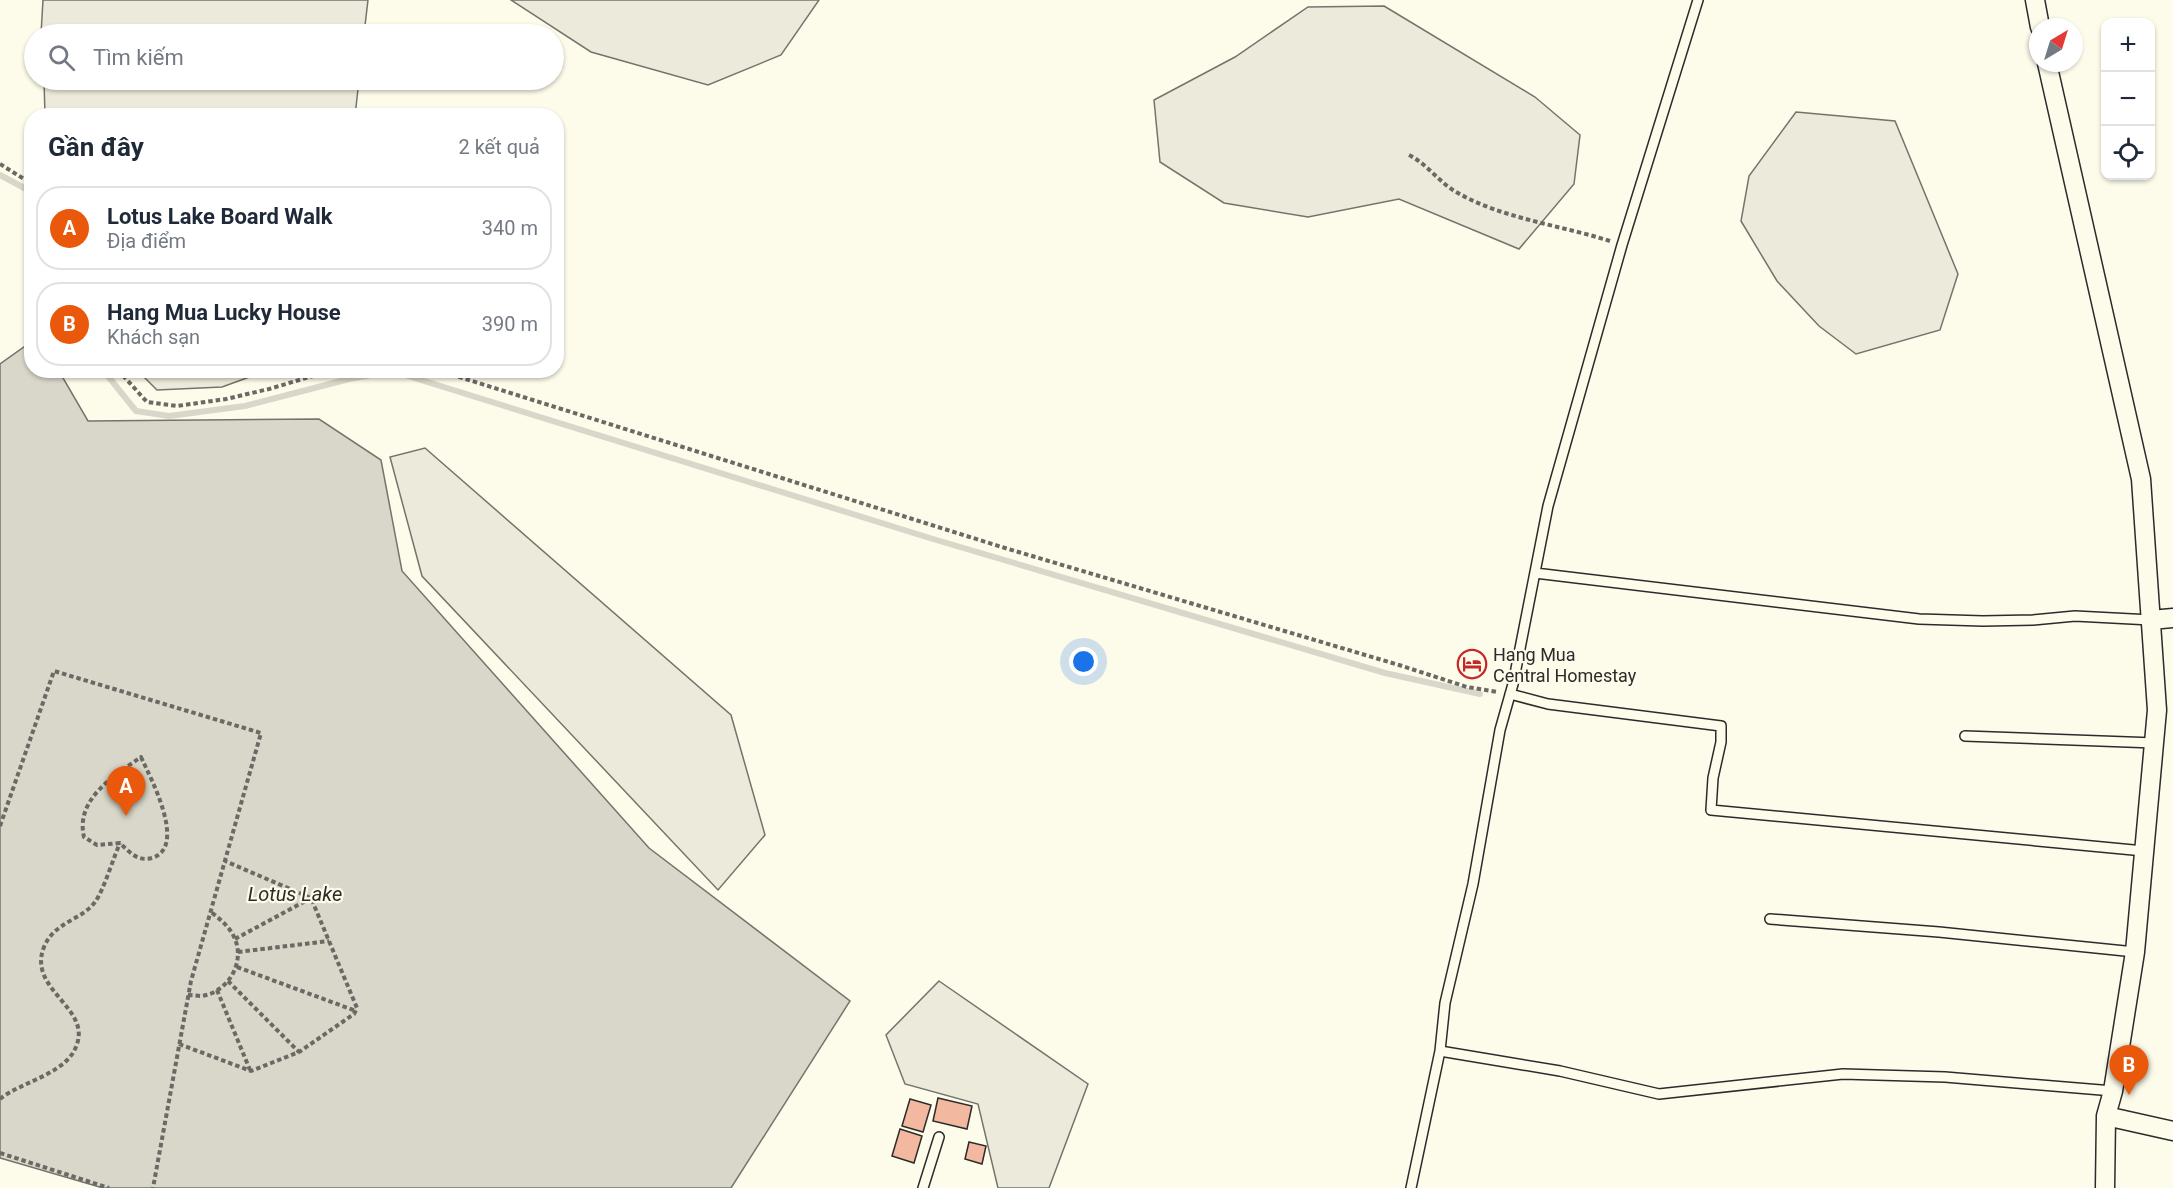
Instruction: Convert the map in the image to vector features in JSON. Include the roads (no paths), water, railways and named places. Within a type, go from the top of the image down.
[{"type":"street","points":[[2035,0],[2038,18]]},
{"type":"street","points":[[2049,72],[2141,479],[2157,710],[2156,742],[2135,952],[2113,1091],[2106,1116],[2105,1188]]},
{"type":"street","points":[[2151,620],[2173,618]]},
{"type":"street","points":[[2106,1116],[2173,1131]]},
{"type":"lane","points":[[1411,1188],[1440,1051],[1445,1003],[1473,884],[1500,730],[1510,694],[1548,506],[1622,245],[1698,0]]},
{"type":"lane","points":[[1535,573],[1919,619],[1993,621],[2075,616],[2151,620]]},
{"type":"lane","points":[[1510,694],[1548,704],[1721,726],[1721,742],[1713,777],[1711,810],[2144,850]]},
{"type":"lane","points":[[1965,736],[2156,742]]},
{"type":"lane","points":[[1770,919],[1939,932],[2135,952]]},
{"type":"lane","points":[[1440,1051],[1560,1071],[1659,1094],[1843,1074],[1945,1077],[2113,1091]]},
{"type":"lane","points":[[923,1188],[939,1137]]},
{"type":"water","name":"Lotus Lake","points":[[24,347],[24,378],[63,378],[88,421],[319,419],[381,460],[402,571],[649,848],[850,1001],[731,1188],[103,1188],[0,1158],[0,364]]},
{"type":"waterway","points":[[0,175],[24,188]]},
{"type":"waterway","points":[[109,378],[136,411],[169,416],[245,406],[354,378]]},
{"type":"waterway","points":[[415,378],[933,539],[1385,673],[1480,694]]},
{"type":"place","name":"Hang Mua Central Homestay","points":[[1472,664]]},
{"type":"place","name":"Lotus Lake Board Walk","points":[[126,816]]},
{"type":"place","name":"Hang Mua Lucky House","points":[[2129,1095]]}]
